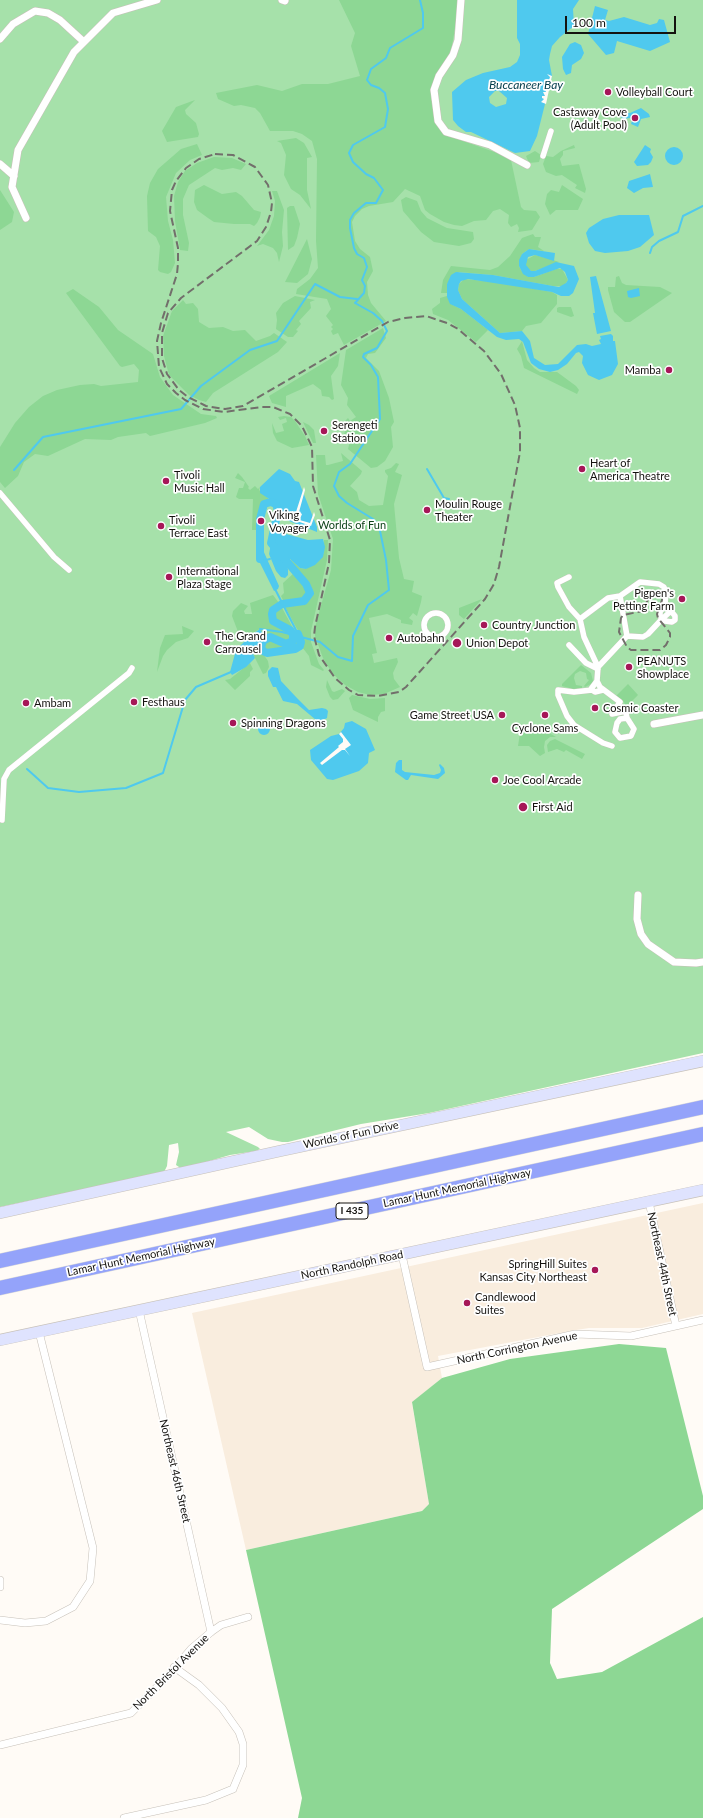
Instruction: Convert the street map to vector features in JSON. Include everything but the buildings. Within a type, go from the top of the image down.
[{"type":"highway","name":"I 435","points":[[0,1261],[703,1107]]},
{"type":"highway","name":"Lamar Hunt Memorial Highway","points":[[0,1288],[703,1134]]},
{"type":"main road","name":"Worlds of Fun Drive","points":[[0,1213],[280,1151],[703,1061]]},
{"type":"main road","name":"North Randolph Road","points":[[0,1340],[703,1190]]},
{"type":"street","points":[[26,218],[12,187],[18,150],[74,52],[114,13],[157,0]]},
{"type":"street","points":[[461,0],[458,40],[453,56],[435,83],[434,90],[438,121],[446,132],[490,145],[527,165]]},
{"type":"street","points":[[0,39],[13,24],[35,11],[48,13],[60,20],[84,42]]},
{"type":"street","points":[[543,156],[551,131]]},
{"type":"street","points":[[0,164],[14,176]]},
{"type":"street","points":[[0,493],[54,557],[69,570]]},
{"type":"street","points":[[569,578],[558,583],[558,587],[569,607],[580,619],[584,637],[598,668],[597,681],[592,690]]},
{"type":"street","points":[[580,619],[608,598],[620,596],[640,582],[659,584],[664,587],[666,593],[664,604],[660,612],[662,620]]},
{"type":"street","points":[[620,596],[627,636]]},
{"type":"street","points":[[662,620],[669,622],[675,620],[675,616],[664,604]]},
{"type":"street","points":[[627,636],[643,637],[671,611]]},
{"type":"street","points":[[433,613],[442,614],[448,620],[447,630],[438,638],[432,636],[425,629],[425,620],[433,613]]},
{"type":"street","points":[[598,668],[627,636]]},
{"type":"street","points":[[569,645],[586,663],[598,668]]},
{"type":"street","points":[[2,820],[4,779],[8,770],[129,673],[132,668]]},
{"type":"street","points":[[597,681],[603,690],[624,709]]},
{"type":"street","points":[[603,690],[595,692],[592,690],[574,692],[558,690],[558,696],[567,716],[574,725],[603,743],[612,746]]},
{"type":"street","points":[[654,724],[703,715]]},
{"type":"street","points":[[638,895],[637,920],[641,934],[648,944],[674,962],[703,962]]},
{"type":"street","name":"Northeast 44th Street","points":[[649,1202],[676,1326]]},
{"type":"street","name":"North Corrington Avenue","points":[[402,1255],[427,1367],[575,1334],[631,1336],[703,1320]]},
{"type":"street","name":"Northeast 46th Street","points":[[140,1310],[211,1632]]},
{"type":"street","points":[[0,1620],[25,1623],[46,1620],[73,1607],[90,1581],[93,1548],[39,1332]]},
{"type":"street","points":[[0,1580],[0,1588]]},
{"type":"street","name":"North Bristol Avenue","points":[[0,1745],[131,1713],[168,1676],[191,1648],[221,1625],[248,1617]]},
{"type":"street","points":[[124,1818],[206,1800],[235,1791],[243,1764],[243,1744],[239,1732],[222,1708],[199,1685],[174,1667]]},
{"type":"shaded area","points":[[703,1203],[703,1314],[642,1328],[589,1328],[438,1356],[442,1378],[412,1403],[429,1504],[422,1511],[246,1550],[192,1313]]},
{"type":"green space","name":"Worlds of Fun","points":[[0,0],[703,0],[703,1053],[429,1113],[361,1124],[288,1142],[268,1139],[249,1127],[226,1132],[260,1149],[230,1155],[182,1169],[176,1165],[179,1152],[178,1143],[169,1145],[167,1166],[164,1172],[0,1207]]},
{"type":"green space","points":[[339,0],[458,0],[459,6],[451,51],[433,85],[443,131],[463,141],[503,155],[511,160],[521,207],[524,210],[536,211],[540,217],[532,230],[518,232],[519,228],[517,224],[511,227],[508,223],[509,215],[500,209],[493,211],[486,220],[474,221],[462,226],[454,225],[444,222],[430,214],[425,210],[420,196],[405,189],[393,202],[369,206],[362,209],[355,216],[352,222],[355,241],[360,249],[370,257],[373,271],[367,282],[368,295],[371,303],[386,321],[344,345],[338,333],[333,335],[331,331],[333,329],[331,327],[333,325],[326,316],[331,309],[327,299],[296,294],[297,289],[310,279],[318,268],[316,241],[317,159],[312,141],[302,134],[293,131],[270,131],[260,113],[255,108],[241,105],[234,106],[218,99],[216,93],[257,85],[282,91],[302,84],[328,84],[360,76],[351,46],[355,33]]},
{"type":"green space","points":[[195,100],[185,110],[186,114],[196,123],[199,134],[198,137],[167,142],[162,131],[176,107]]},
{"type":"green space","points":[[296,138],[304,143],[312,157],[307,158],[307,190],[311,209],[300,195],[291,189],[284,175],[286,155],[281,143],[277,141]]},
{"type":"green space","points":[[197,144],[202,155],[190,160],[176,173],[166,197],[168,221],[173,240],[175,263],[171,272],[168,274],[160,272],[158,270],[160,246],[156,237],[148,231],[147,196],[150,183],[158,169],[181,149]]},
{"type":"green space","points":[[574,145],[575,148],[563,151],[563,155],[560,159],[562,166],[579,164],[586,189],[585,193],[575,188],[577,185],[562,175],[556,176],[546,172],[543,164],[546,156],[553,157],[561,151]]},
{"type":"green space","points":[[535,151],[541,155],[539,162],[529,163],[526,156]]},
{"type":"green space","points":[[214,157],[232,158],[246,164],[241,170],[233,168],[222,170],[215,168],[189,185],[183,199],[183,215],[189,243],[188,251],[180,250],[175,221],[174,196],[178,182],[185,171],[197,163]]},
{"type":"green space","points":[[204,185],[222,194],[236,192],[242,196],[254,210],[261,212],[257,223],[254,226],[250,224],[214,222],[208,218],[197,210],[194,202],[195,190]]},
{"type":"green space","points":[[562,185],[583,199],[578,210],[556,210],[550,215],[545,204],[547,194],[551,190],[559,192]]},
{"type":"green space","points":[[0,190],[14,212],[12,222],[0,230]]},
{"type":"green space","points":[[272,191],[277,191],[284,210],[282,232],[283,246],[279,262],[277,253],[273,248],[263,244],[257,246],[269,230],[274,216],[275,201]]},
{"type":"green space","points":[[406,197],[417,201],[421,211],[427,218],[447,228],[473,232],[474,239],[471,243],[459,246],[434,242],[421,232],[403,211],[401,200]]},
{"type":"green space","points":[[294,206],[300,224],[294,246],[288,250],[287,208]]},
{"type":"green space","points":[[533,234],[535,237],[541,237],[538,247],[544,251],[529,249],[522,254],[519,266],[521,270],[528,277],[534,277],[556,269],[562,269],[568,280],[564,286],[553,286],[493,275],[459,272],[447,284],[447,293],[441,293],[443,280],[451,266],[490,270],[498,267],[510,256],[522,238]]},
{"type":"green space","points":[[307,239],[312,259],[308,274],[297,283],[285,282]]},
{"type":"green space","points":[[535,255],[559,262],[535,271],[531,271],[526,267],[526,260]]},
{"type":"green space","points":[[619,276],[622,283],[626,285],[660,287],[672,293],[630,322],[625,322],[614,312],[608,290],[608,287],[615,287],[616,277]]},
{"type":"green space","points":[[464,279],[496,282],[552,292],[557,295],[557,304],[541,323],[526,326],[522,331],[500,333],[462,299],[458,290],[459,284]]},
{"type":"green space","points":[[73,289],[99,307],[118,330],[153,354],[160,377],[173,395],[201,414],[216,416],[217,418],[205,423],[150,436],[146,433],[118,437],[111,440],[85,439],[48,456],[35,454],[24,462],[18,476],[5,488],[0,482],[0,447],[15,423],[29,407],[43,396],[57,390],[80,385],[94,384],[101,386],[138,382],[139,370],[134,364],[122,367],[120,366],[66,293]]},
{"type":"green space","points":[[295,296],[315,300],[310,302],[311,308],[299,321],[301,324],[296,330],[298,331],[293,337],[288,337],[276,329],[276,313],[283,303]]},
{"type":"green space","points":[[447,296],[451,304],[461,309],[488,330],[476,342],[448,320],[433,314],[432,309],[440,303],[440,298]]},
{"type":"green space","points":[[183,300],[186,304],[193,303],[198,309],[199,322],[209,328],[223,327],[233,331],[245,330],[256,341],[274,333],[287,342],[278,352],[213,393],[206,402],[199,400],[189,395],[169,375],[164,356],[163,336],[172,311]]},
{"type":"green space","points":[[571,307],[574,316],[571,317],[557,312],[557,308]]},
{"type":"green space","points":[[383,328],[386,338],[375,353],[368,354],[366,358],[379,371],[389,398],[394,422],[391,427],[393,447],[385,461],[377,467],[371,468],[348,449],[350,441],[344,434],[348,425],[345,421],[348,418],[350,421],[356,417],[347,405],[348,398],[341,385],[346,350]]},
{"type":"green space","points":[[522,341],[527,360],[534,368],[540,372],[557,372],[576,386],[579,390],[577,394],[524,368],[521,356],[517,349]]},
{"type":"green space","points":[[340,353],[338,366],[331,376],[334,399],[332,400],[329,397],[322,396],[321,390],[313,384],[286,396],[286,407],[272,403],[269,396]]},
{"type":"green space","points":[[278,417],[291,417],[295,421],[309,445],[292,448],[277,441],[273,433],[272,423],[276,433],[284,431],[282,424],[287,422],[286,418],[280,420]]},
{"type":"green space","points":[[303,422],[314,430],[316,443],[313,443]]},
{"type":"green space","points":[[341,453],[362,471],[350,486],[357,492],[359,500],[369,506],[383,505],[388,476],[385,470],[391,468],[396,463],[399,464],[395,472],[402,475],[394,504],[399,558],[404,579],[414,581],[412,592],[422,596],[417,616],[413,613],[409,618],[413,621],[412,625],[401,623],[401,620],[387,614],[369,618],[377,653],[372,654],[374,663],[397,658],[398,662],[393,673],[394,679],[400,687],[384,694],[370,695],[358,692],[345,685],[332,673],[323,658],[315,636],[315,627],[331,570],[333,539],[318,494],[316,455],[325,455],[326,465],[328,465],[343,461]]},
{"type":"green space","points":[[238,473],[242,477],[250,490],[255,486],[258,489],[260,487],[259,490],[271,501],[266,501],[262,505],[256,530],[252,530],[253,499],[239,499],[236,497],[239,488],[243,488],[245,482],[235,478]]},
{"type":"green space","points":[[324,540],[328,540],[327,560],[311,631],[311,642],[319,664],[324,670],[323,671],[311,665],[309,656],[302,647],[302,638],[284,605],[305,603],[310,598],[311,594],[309,584],[288,561],[291,560],[300,568],[306,569],[324,553]]},
{"type":"green space","points":[[294,573],[308,588],[307,597],[301,600],[284,602],[281,596],[284,593],[283,583]]},
{"type":"green space","points":[[273,595],[279,603],[270,612],[270,619],[274,625],[288,631],[292,635],[292,640],[287,643],[273,637],[266,636],[264,638],[260,629],[244,642],[240,637],[232,616],[233,611],[241,603],[248,606],[244,611],[245,614],[252,614],[250,603]]},
{"type":"green space","points":[[482,599],[464,619],[459,615],[459,608]]},
{"type":"green space","points":[[281,606],[300,641],[295,648],[268,651],[263,646],[264,641],[269,639],[289,646],[295,640],[292,631],[273,619],[273,613]]},
{"type":"green space","points":[[182,626],[194,631],[188,638],[176,642],[167,650],[157,672],[160,648],[165,635],[183,634]]},
{"type":"green space","points":[[259,648],[268,661],[269,667],[266,673],[263,674],[253,654]]},
{"type":"green space","points":[[250,663],[253,669],[250,672],[250,676],[235,690],[225,680],[230,679]]},
{"type":"green space","points":[[581,665],[591,673],[593,681],[591,684],[585,687],[584,686],[589,680],[587,679],[586,673],[580,671],[575,674],[574,678],[576,685],[582,686],[582,688],[573,689],[562,686],[562,684]]},
{"type":"green space","points":[[327,680],[332,691],[334,692],[342,689],[345,691],[338,699],[333,700],[330,697],[326,687]]},
{"type":"green space","points":[[628,684],[638,695],[626,707],[624,702],[616,696]]},
{"type":"green space","points":[[352,695],[370,699],[385,698],[385,711],[381,712],[378,717],[378,722],[353,710],[349,698]]},
{"type":"green space","points":[[531,727],[546,730],[556,737],[550,737],[545,741],[545,753],[540,756],[529,746],[518,746],[520,733]]},
{"type":"green space","points":[[555,739],[585,754],[582,759],[566,750],[564,752],[557,749],[548,752],[547,745],[550,741]]},
{"type":"green space","points":[[619,1344],[666,1348],[703,1496],[703,1509],[552,1609],[550,1663],[557,1679],[602,1672],[703,1617],[703,1818],[298,1818],[302,1798],[246,1550],[422,1511],[429,1504],[412,1402],[442,1378],[510,1359]]},
{"type":"water","name":"Buccaneer Bay","points":[[517,0],[579,0],[573,9],[574,26],[560,37],[552,46],[549,60],[552,76],[537,136],[530,151],[515,153],[471,132],[466,132],[458,126],[453,120],[452,92],[466,80],[483,73],[510,67],[517,62],[520,55],[520,44],[517,38]],"holes":[[[495,91],[499,91],[507,98],[506,104],[496,107],[490,103],[489,97]]]},
{"type":"water","points":[[595,6],[608,10],[605,20],[609,21],[624,17],[650,25],[657,23],[659,19],[664,20],[670,42],[650,51],[617,41],[614,53],[606,55],[588,34]]},
{"type":"water","points":[[575,42],[581,45],[584,53],[581,59],[572,65],[571,73],[566,75],[563,69],[562,57],[570,44]]},
{"type":"water","name":"Castaway Cove (Adult Pool)","points":[[641,108],[649,114],[650,117],[641,119],[638,127],[631,124],[632,121],[630,118],[623,119],[620,116],[622,112],[630,113]]},
{"type":"water","points":[[645,145],[651,149],[650,152],[653,157],[648,165],[637,166],[634,162]]},
{"type":"water","points":[[670,147],[678,147],[683,152],[681,163],[678,165],[670,165],[665,160],[665,152]]},
{"type":"water","points":[[650,174],[653,187],[643,188],[634,193],[627,188],[629,181]]},
{"type":"water","points":[[619,215],[649,215],[654,235],[640,247],[628,251],[605,253],[595,251],[589,243],[586,233],[589,228],[603,219]]},
{"type":"water","points":[[529,249],[555,253],[554,261],[535,255],[528,257],[526,265],[531,271],[535,271],[556,262],[574,266],[579,279],[573,293],[569,296],[561,296],[552,292],[468,279],[461,281],[459,284],[458,290],[462,299],[500,333],[522,331],[530,341],[534,358],[545,365],[558,364],[577,345],[586,344],[592,346],[601,344],[599,340],[601,339],[600,336],[611,334],[613,336],[613,341],[615,341],[618,364],[612,375],[599,380],[588,375],[582,363],[583,356],[579,352],[576,353],[567,364],[558,370],[550,372],[539,369],[531,363],[523,342],[519,339],[506,340],[497,337],[461,309],[450,304],[447,297],[447,284],[451,275],[456,272],[493,275],[559,287],[566,283],[568,280],[565,272],[560,268],[534,277],[528,277],[523,274],[519,266],[519,260],[522,254]]},
{"type":"water","points":[[596,276],[611,331],[597,334],[593,313],[595,313],[590,277]]},
{"type":"water","points":[[639,288],[640,296],[631,298],[628,297],[627,291]]},
{"type":"water","points":[[279,469],[290,474],[295,481],[299,482],[317,527],[317,532],[284,519],[277,504],[260,493],[260,487]]},
{"type":"water","points":[[275,531],[308,540],[323,539],[325,547],[323,557],[315,565],[306,569],[300,568],[290,559],[286,560],[285,563],[288,569],[288,575],[285,578],[281,577],[276,571],[269,554],[273,533]]},
{"type":"water","points":[[259,550],[263,550],[279,586],[278,589],[274,591],[259,561]]},
{"type":"water","points":[[260,629],[264,636],[263,651],[261,652],[259,648],[257,649],[253,654],[255,658],[246,667],[232,675],[230,672],[236,650],[250,636]]},
{"type":"water","points":[[272,667],[278,668],[281,681],[309,710],[322,708],[326,709],[328,711],[327,718],[323,720],[316,720],[297,704],[283,701],[276,687],[273,687],[268,676],[268,671]]},
{"type":"water","points":[[352,721],[366,729],[375,750],[369,753],[368,763],[359,771],[333,780],[327,779],[311,760],[310,750],[331,736],[339,734],[344,728],[345,723]]},
{"type":"water","points":[[262,723],[266,723],[270,729],[266,735],[262,735],[258,731],[258,727]]},
{"type":"water","points":[[399,760],[402,760],[402,770],[405,772],[434,775],[440,773],[440,764],[444,768],[445,773],[438,779],[411,775],[408,780],[406,780],[395,772],[396,763]]},
{"type":"pier","points":[[547,74],[552,76],[546,104],[541,102],[544,99],[542,96],[545,96],[543,92],[546,92],[544,87],[547,86],[545,83],[548,83],[546,79],[549,80],[550,77]]},
{"type":"pier","points":[[304,487],[305,490],[299,512],[302,514],[300,519],[296,519],[310,523],[314,512],[315,515],[311,526],[294,520],[295,517],[290,516],[292,511],[296,512]]},
{"type":"pier","points":[[341,732],[351,745],[345,749],[350,756],[345,750],[342,750],[322,765],[320,763],[343,742],[343,739],[339,734]]},
{"type":"waterway","points":[[260,629],[282,632],[320,642],[338,657],[352,661],[353,636],[368,605],[389,590],[386,560],[379,526],[373,519],[347,503],[339,496],[334,486],[339,472],[350,464],[380,419],[378,377],[371,365],[363,357],[364,354],[377,348],[387,331],[382,321],[373,313],[355,303],[364,293],[365,286],[362,280],[367,267],[364,258],[357,254],[354,248],[350,228],[350,220],[354,213],[366,203],[376,203],[383,190],[374,178],[366,174],[353,162],[349,153],[353,145],[385,127],[388,109],[385,93],[379,88],[371,85],[367,80],[371,69],[386,58],[390,48],[423,28],[423,13],[420,0]]},
{"type":"waterway","points":[[650,253],[652,247],[659,241],[678,232],[683,216],[703,206]]},
{"type":"waterway","points":[[14,470],[43,437],[181,409],[201,386],[250,350],[277,341],[315,284],[340,297],[357,299]]},
{"type":"waterway","points":[[427,469],[444,498],[449,499]]},
{"type":"waterway","points":[[260,559],[260,519],[264,504],[271,502],[276,504],[278,511],[271,543],[306,584],[310,593],[304,601],[282,604],[273,610],[273,621],[290,630],[293,634],[293,641],[286,644],[270,637],[263,641],[261,647],[263,651],[267,653],[295,649],[300,646],[301,642],[298,634]]},
{"type":"waterway","points":[[266,560],[270,559]]},
{"type":"waterway","points":[[275,589],[298,634]]},
{"type":"waterway","points":[[27,769],[48,788],[79,792],[126,788],[163,773],[185,700],[196,687],[231,672]]},
{"type":"railway","points":[[215,154],[233,155],[255,167],[268,185],[272,203],[271,212],[266,227],[257,241],[181,298],[168,313],[162,333],[162,358],[167,374],[179,390],[188,397],[206,406],[225,409],[243,406],[388,322],[405,318],[426,316],[447,323],[458,329],[484,351],[501,374],[515,405],[520,428],[520,452],[499,567],[494,584],[485,599],[406,687],[399,692],[378,696],[358,695],[349,690],[335,678],[319,655],[314,636],[329,563],[330,540],[313,486],[312,447],[302,426],[290,414],[273,407],[224,412],[203,409],[185,400],[176,393],[167,384],[159,367],[157,341],[161,323],[177,274],[178,263],[178,248],[170,211],[172,190],[176,181],[186,168],[199,159],[215,154]]},
{"type":"railway","points":[[653,593],[662,596],[657,614],[658,618],[670,633],[670,637],[666,645],[660,650],[631,650],[627,647],[619,632],[621,618],[623,615],[643,611],[649,597],[653,593]]},
{"type":"place","name":"Volleyball Court","points":[[608,92]]},
{"type":"place","name":"Castaway Cove (Adult Pool)","points":[[635,118]]},
{"type":"place","name":"Mamba","points":[[669,370]]},
{"type":"place","name":"Serengeti Station","points":[[324,431]]},
{"type":"place","name":"Heart of America Theatre","points":[[582,469]]},
{"type":"place","name":"Tivoli Music Hall","points":[[166,481]]},
{"type":"place","name":"Moulin Rouge Theater","points":[[427,510]]},
{"type":"place","name":"Viking Voyager","points":[[261,521]]},
{"type":"place","name":"Tivoli Terrace East","points":[[161,526]]},
{"type":"place","name":"International Plaza Stage","points":[[169,577]]},
{"type":"place","name":"Pigpen's Petting Farm","points":[[682,599]]},
{"type":"place","name":"Country Junction","points":[[484,625]]},
{"type":"place","name":"Autobahn","points":[[389,638]]},
{"type":"place","name":"The Grand Carrousel","points":[[207,642]]},
{"type":"place","name":"Union Depot","points":[[457,643]]},
{"type":"place","name":"PEANUTS Showplace","points":[[629,667]]},
{"type":"place","name":"Festhaus","points":[[134,702]]},
{"type":"place","name":"Ambam","points":[[26,703]]},
{"type":"place","name":"Cosmic Coaster","points":[[595,708]]},
{"type":"place","name":"Game Street USA","points":[[502,715]]},
{"type":"place","name":"Cyclone Sams","points":[[545,715]]},
{"type":"place","name":"Spinning Dragons","points":[[233,723]]},
{"type":"place","name":"Joe Cool Arcade","points":[[495,780]]},
{"type":"place","name":"First Aid","points":[[523,807]]},
{"type":"place","name":"SpringHill Suites Kansas City Northeast","points":[[595,1270]]},
{"type":"place","name":"Candlewood Suites","points":[[467,1303]]}]
